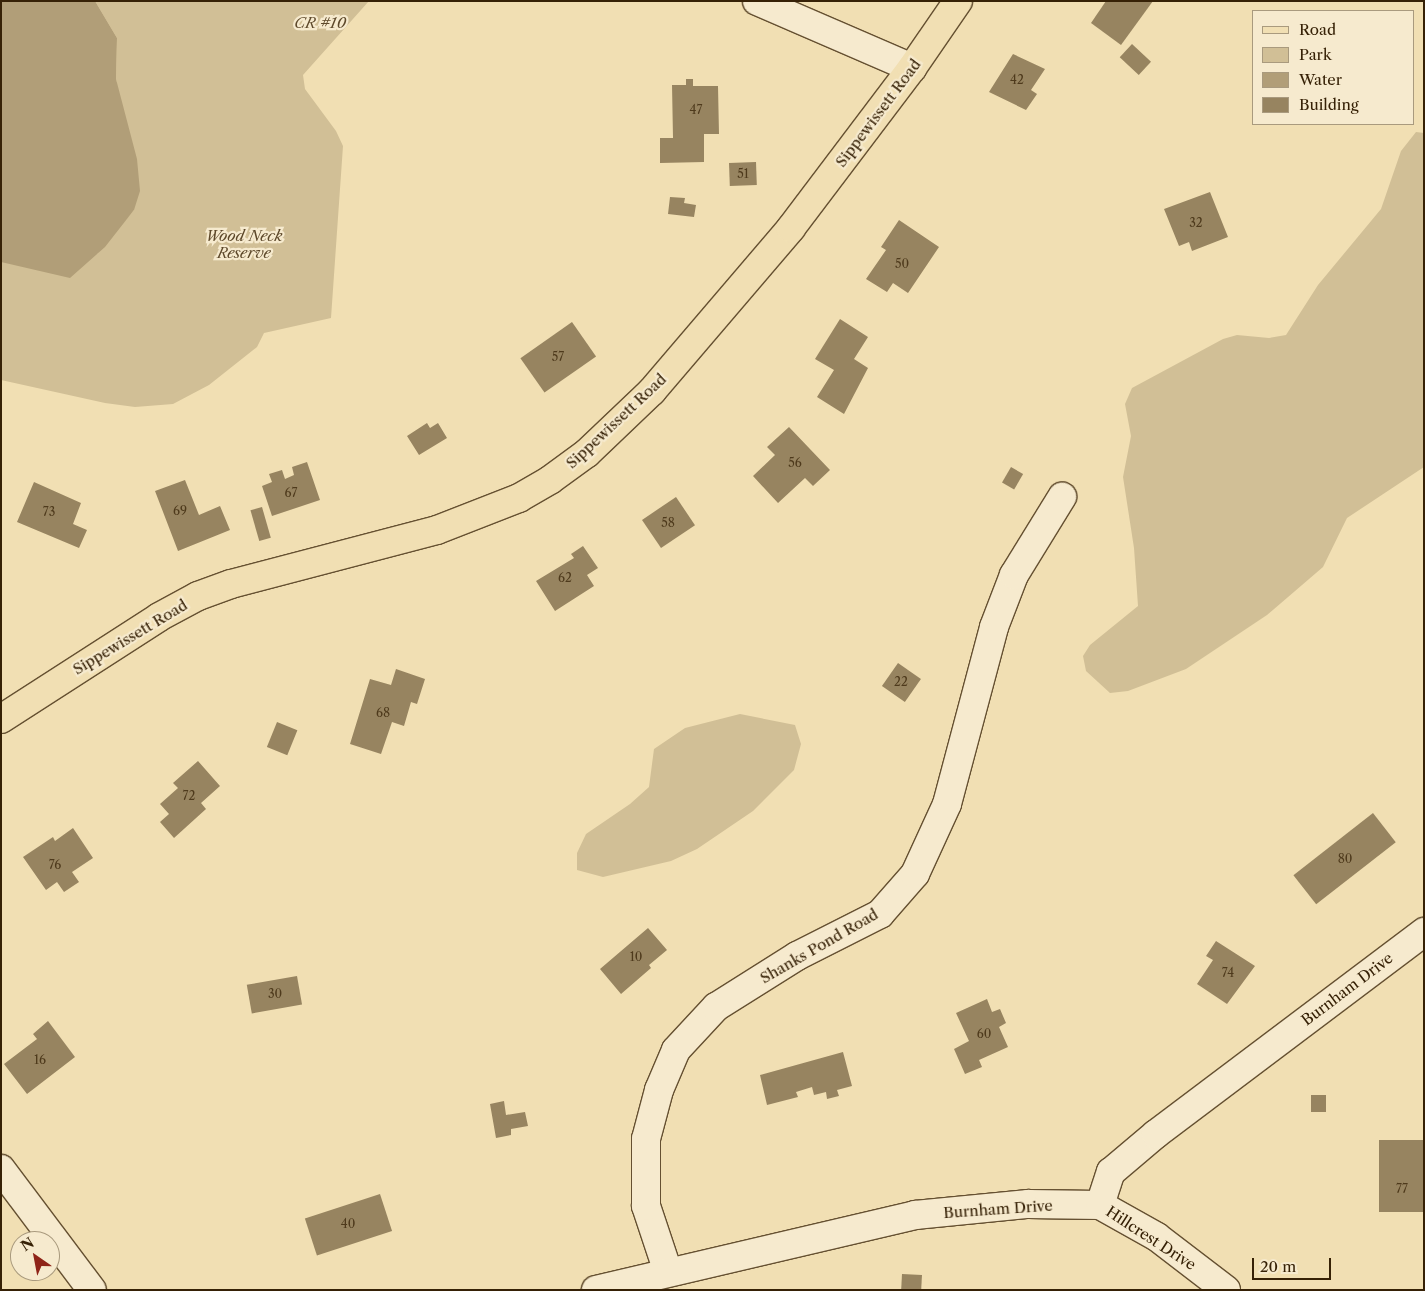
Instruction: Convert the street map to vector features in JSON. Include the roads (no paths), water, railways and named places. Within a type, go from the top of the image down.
[{"type":"main road","name":"Sippewissett Road","points":[[1,719],[151,622],[198,596],[231,584],[436,530],[519,498],[550,480],[587,452],[652,391],[791,228],[912,68],[958,1]]},
{"type":"street","points":[[757,1],[912,68]]},
{"type":"street","name":"Shanks Pond Road","points":[[668,1272],[646,1206],[646,1139],[659,1090],[676,1050],[716,1008],[797,956],[880,914],[915,874],[947,804],[994,627],[1014,575],[1062,497]]},
{"type":"street","name":"Burnham Drive","points":[[596,1290],[915,1215],[1028,1204],[1100,1204],[1111,1172],[1156,1134],[1424,932]]},
{"type":"street","points":[[1,1169],[92,1290]]},
{"type":"street","name":"Hillcrest Drive","points":[[1100,1204],[1157,1238],[1226,1290]]},
{"type":"water","points":[[1,1],[95,1],[117,38],[116,79],[137,159],[140,191],[134,210],[105,247],[70,278],[1,262]]},
{"type":"park label","name":"CR #10","points":[[320,23]]},
{"type":"park label","name":"Wood Neck Reserve","points":[[244,244]]}]
